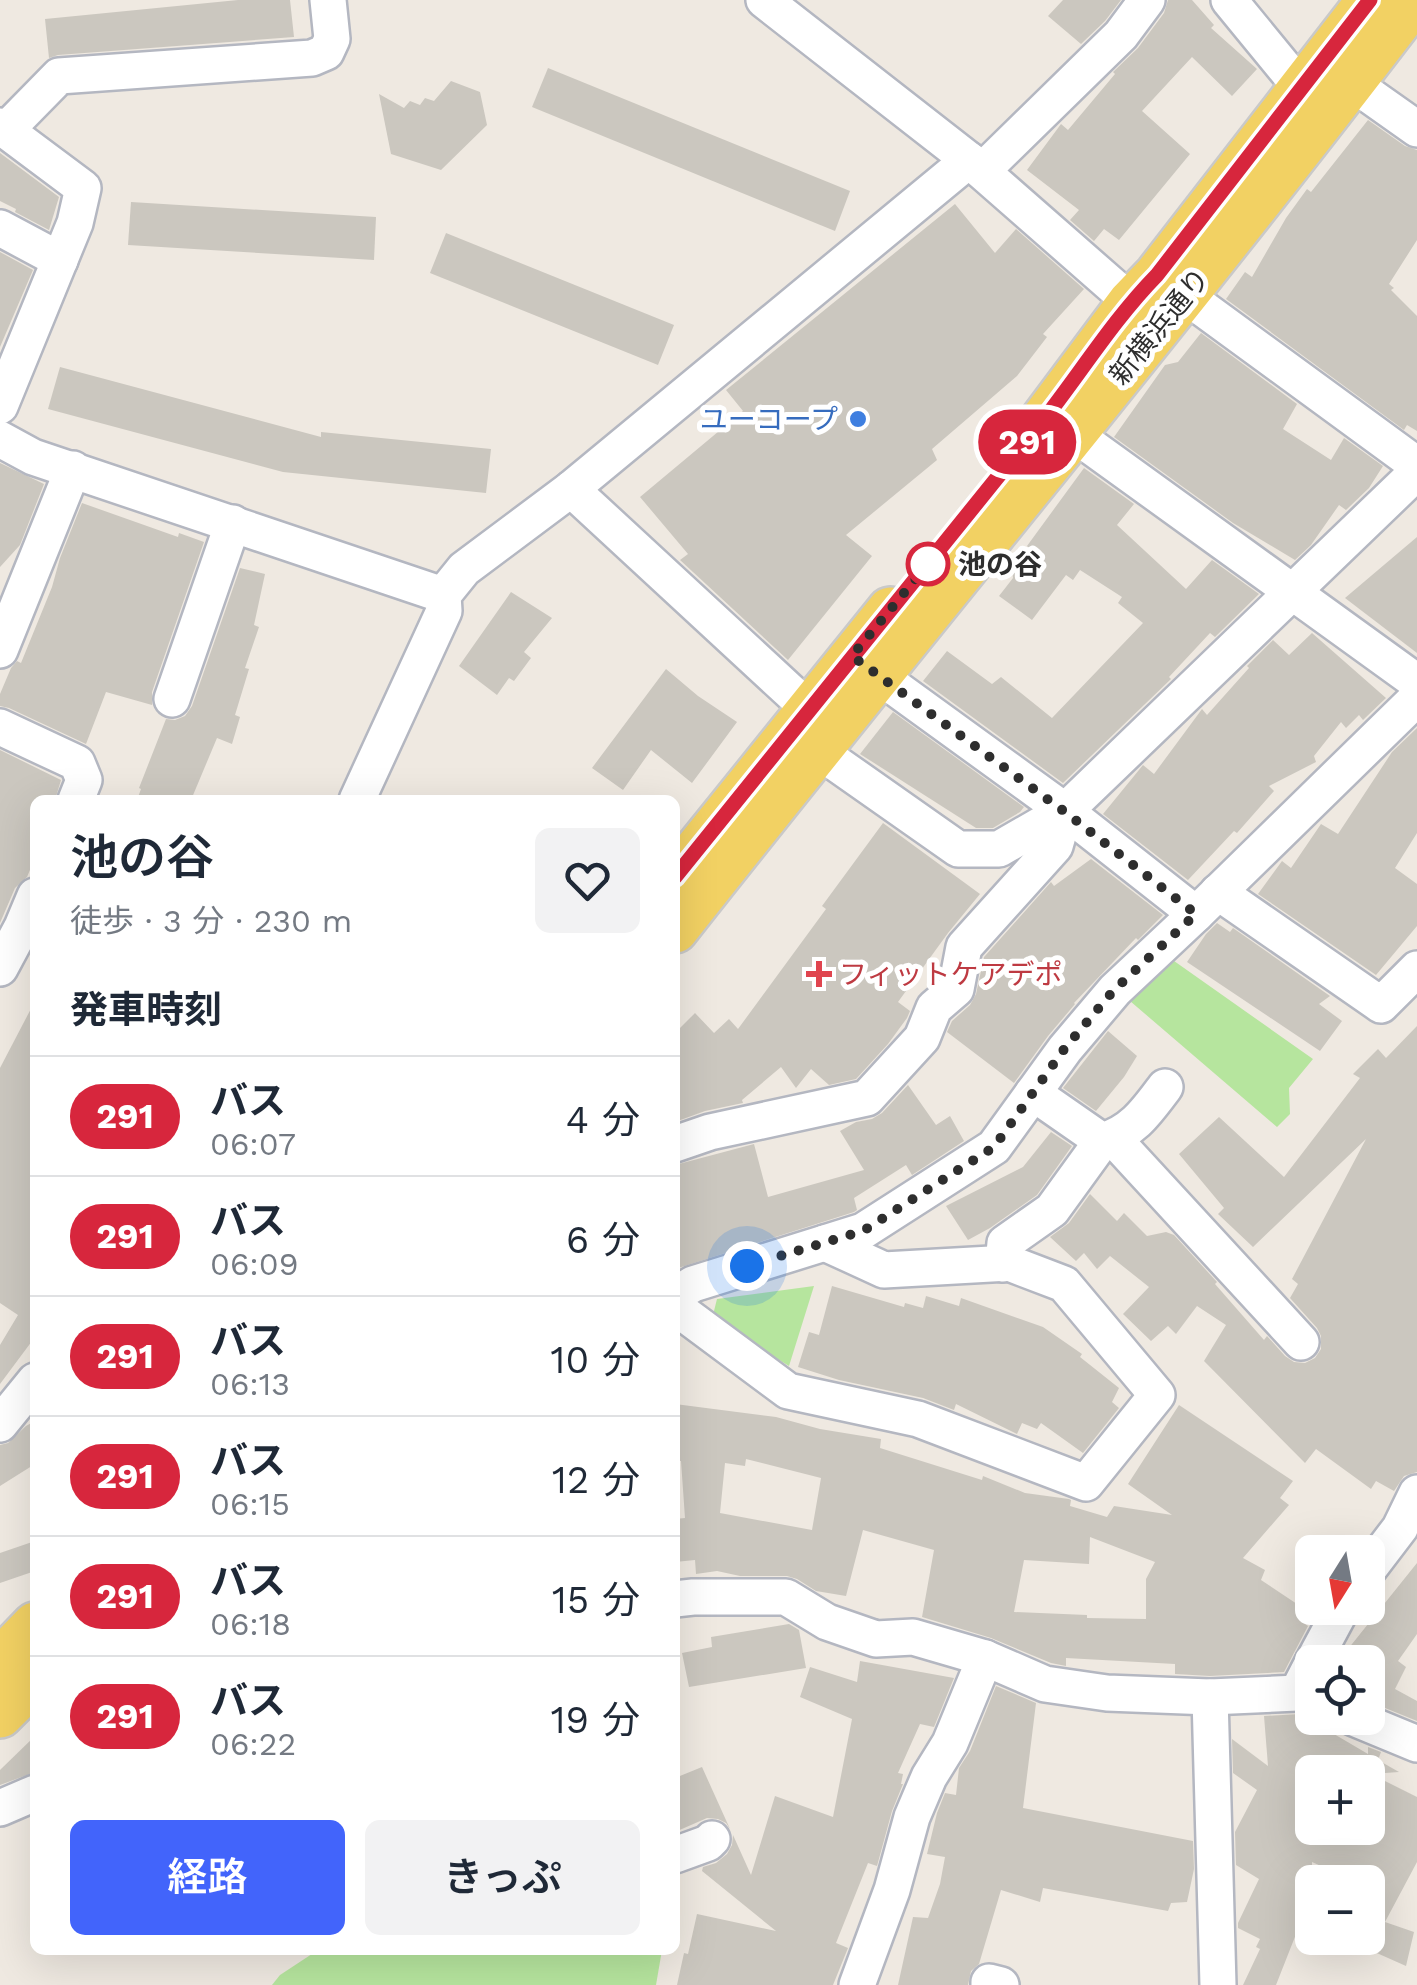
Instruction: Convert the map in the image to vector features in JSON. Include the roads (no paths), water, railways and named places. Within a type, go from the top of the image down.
[{"type":"main road","name":"新横浜通り","points":[[680,872],[813,729],[1061,424],[1158,299],[1302,89],[1370,0]]},
{"type":"main road","name":"新横浜通り","points":[[1158,299],[1352,82],[1414,0]]},
{"type":"main road","name":"新横浜通り","points":[[680,923],[813,729]]},
{"type":"main road","points":[[0,1662],[30,1630]]},
{"type":"main road","points":[[0,1714],[30,1685]]},
{"type":"street","points":[[0,406],[75,223],[83,188],[3,128],[60,76],[312,58],[326,52],[332,39],[328,0]]},
{"type":"street","points":[[571,489],[813,729],[958,849],[999,849],[1065,812],[1417,469],[1158,299],[976,166],[764,0]]},
{"type":"street","points":[[359,795],[444,611],[443,595],[464,569],[571,489],[976,166],[1121,34],[1147,0]]},
{"type":"street","points":[[1229,0],[1302,89]]},
{"type":"street","points":[[1352,82],[1417,129]]},
{"type":"street","points":[[0,228],[60,260]]},
{"type":"street","points":[[1061,424],[1417,682]]},
{"type":"street","points":[[0,439],[33,457],[443,595]]},
{"type":"street","points":[[0,650],[73,469]]},
{"type":"street","points":[[172,698],[233,524]]},
{"type":"street","points":[[865,666],[1065,812],[1207,903],[1381,1005],[1417,969]]},
{"type":"street","points":[[680,1292],[693,1284],[863,1231],[994,1147],[1065,1048],[1114,990],[1417,698]]},
{"type":"street","points":[[0,727],[77,763],[84,780],[78,795]]},
{"type":"street","points":[[680,1142],[710,1132],[867,1098],[922,1038],[934,1008],[956,989],[964,947],[1055,846],[1065,812]]},
{"type":"street","points":[[0,968],[30,908]]},
{"type":"street","points":[[1003,1264],[1004,1243],[1052,1210],[1108,1139],[1140,1120],[1165,1087]]},
{"type":"street","points":[[1033,1093],[1108,1139],[1301,1342]]},
{"type":"street","points":[[680,1310],[788,1392],[918,1419],[1086,1483],[1157,1395],[1064,1284],[1009,1263],[884,1270],[825,1243]]},
{"type":"street","points":[[0,1424],[30,1388]]},
{"type":"street","points":[[1385,1548],[1417,1494]]},
{"type":"street","points":[[680,1599],[786,1598],[828,1622],[876,1639],[914,1637],[985,1658],[1046,1684],[1107,1693],[1210,1697],[1295,1682]]},
{"type":"street","points":[[857,1985],[892,1890],[912,1817],[929,1777],[950,1743],[985,1658]]},
{"type":"street","points":[[1210,1697],[1218,1985]]},
{"type":"street","points":[[1385,1731],[1417,1744]]},
{"type":"street","points":[[0,1808],[30,1796]]},
{"type":"street","points":[[680,1853],[712,1839]]},
{"type":"street","points":[[988,1985],[1001,1985]]},
{"type":"place","name":"ユーコープ","points":[[858,419]]},
{"type":"place","name":"池の谷","points":[[928,564]]},
{"type":"place","name":"フィットケアデポ","points":[[819,974]]}]
